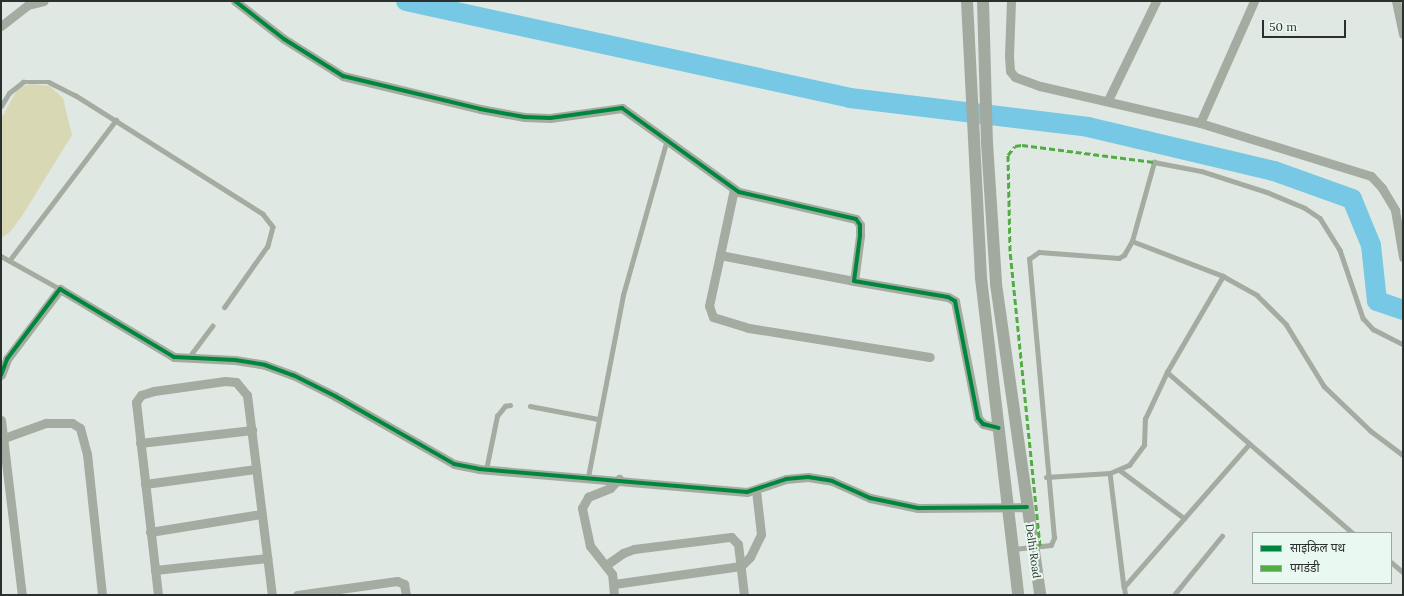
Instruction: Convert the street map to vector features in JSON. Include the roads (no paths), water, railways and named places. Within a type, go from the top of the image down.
[{"type":"main road","name":"Delhi Road","points":[[967,1],[981,278],[1018,595]]},
{"type":"main road","name":"Delhi Road","points":[[983,1],[987,143],[996,284],[1040,595]]},
{"type":"street","points":[[1,26],[22,9],[44,1]]},
{"type":"street","points":[[235,1],[284,39],[343,76],[480,110],[524,117],[550,118],[622,108],[734,189],[758,199],[856,219],[860,225],[860,236],[854,281]]},
{"type":"street","points":[[1012,1],[1009,56],[1010,71],[1015,77],[1040,86],[1108,100],[1200,123],[1371,176],[1382,188],[1395,210],[1401,229],[1403,257]]},
{"type":"street","points":[[1108,100],[1156,1]]},
{"type":"street","points":[[1200,123],[1254,1]]},
{"type":"street","points":[[1396,1],[1403,34]]},
{"type":"street","points":[[734,189],[709,306],[713,317],[749,328],[930,357]]},
{"type":"street","points":[[720,255],[854,281],[948,297],[955,301],[978,418],[982,424],[999,428]]},
{"type":"street","points":[[1,375],[7,359],[60,289],[157,350],[174,357],[188,359],[265,365],[335,396],[454,464],[486,470],[756,490],[775,482],[808,477],[832,481],[870,498],[897,505],[952,509],[1027,506]]},
{"type":"street","points":[[158,595],[136,402],[141,395],[214,382],[236,382],[241,386],[246,395],[252,430],[272,595]]},
{"type":"street","points":[[1,420],[22,595]]},
{"type":"street","points":[[4,438],[46,424],[72,423],[80,428],[87,454],[102,595]]},
{"type":"street","points":[[140,443],[252,430]]},
{"type":"street","points":[[145,484],[256,469]]},
{"type":"street","points":[[614,595],[614,584],[606,565],[590,546],[582,508],[588,497],[610,488],[619,479]]},
{"type":"street","points":[[614,584],[741,566],[750,557],[761,534],[756,490]]},
{"type":"street","points":[[150,532],[261,514]]},
{"type":"street","points":[[606,565],[623,553],[634,550],[731,537],[738,544],[744,595]]},
{"type":"street","points":[[155,570],[267,558]]},
{"type":"street","points":[[297,595],[355,590],[397,581],[404,584],[406,595]]},
{"type":"lane","points":[[1,106],[17,85],[30,80],[44,80],[75,94],[216,182],[271,222],[273,233],[268,246],[225,307]]},
{"type":"lane","points":[[9,261],[116,120]]},
{"type":"lane","points":[[588,477],[623,294],[668,140]]},
{"type":"lane","points":[[1013,549],[1051,545],[1053,542],[1046,477],[1029,259],[1035,253],[1047,252],[1119,258],[1127,252],[1132,240],[1154,162],[1201,171],[1267,192],[1305,208],[1320,218],[1340,250],[1363,318],[1373,329],[1403,344]]},
{"type":"lane","points":[[1132,240],[1223,276],[1243,286],[1271,308],[1286,324],[1324,386],[1371,431],[1403,455]]},
{"type":"lane","points":[[1,256],[60,289]]},
{"type":"lane","points":[[1046,477],[1121,471],[1144,445],[1145,419],[1167,372],[1223,276]]},
{"type":"lane","points":[[188,359],[212,326]]},
{"type":"lane","points":[[1167,372],[1352,532]]},
{"type":"lane","points":[[486,470],[497,416],[504,406],[510,405]]},
{"type":"lane","points":[[530,406],[598,419]]},
{"type":"lane","points":[[1124,587],[1250,444]]},
{"type":"lane","points":[[1121,471],[1184,518]]},
{"type":"lane","points":[[1110,473],[1125,595]]},
{"type":"lane","points":[[1174,595],[1222,536]]},
{"type":"lane","points":[[1392,563],[1403,572]]},
{"type":"waterway","points":[[406,1],[850,98],[1088,127],[1274,171],[1352,199],[1371,245],[1377,301],[1403,310]]}]
